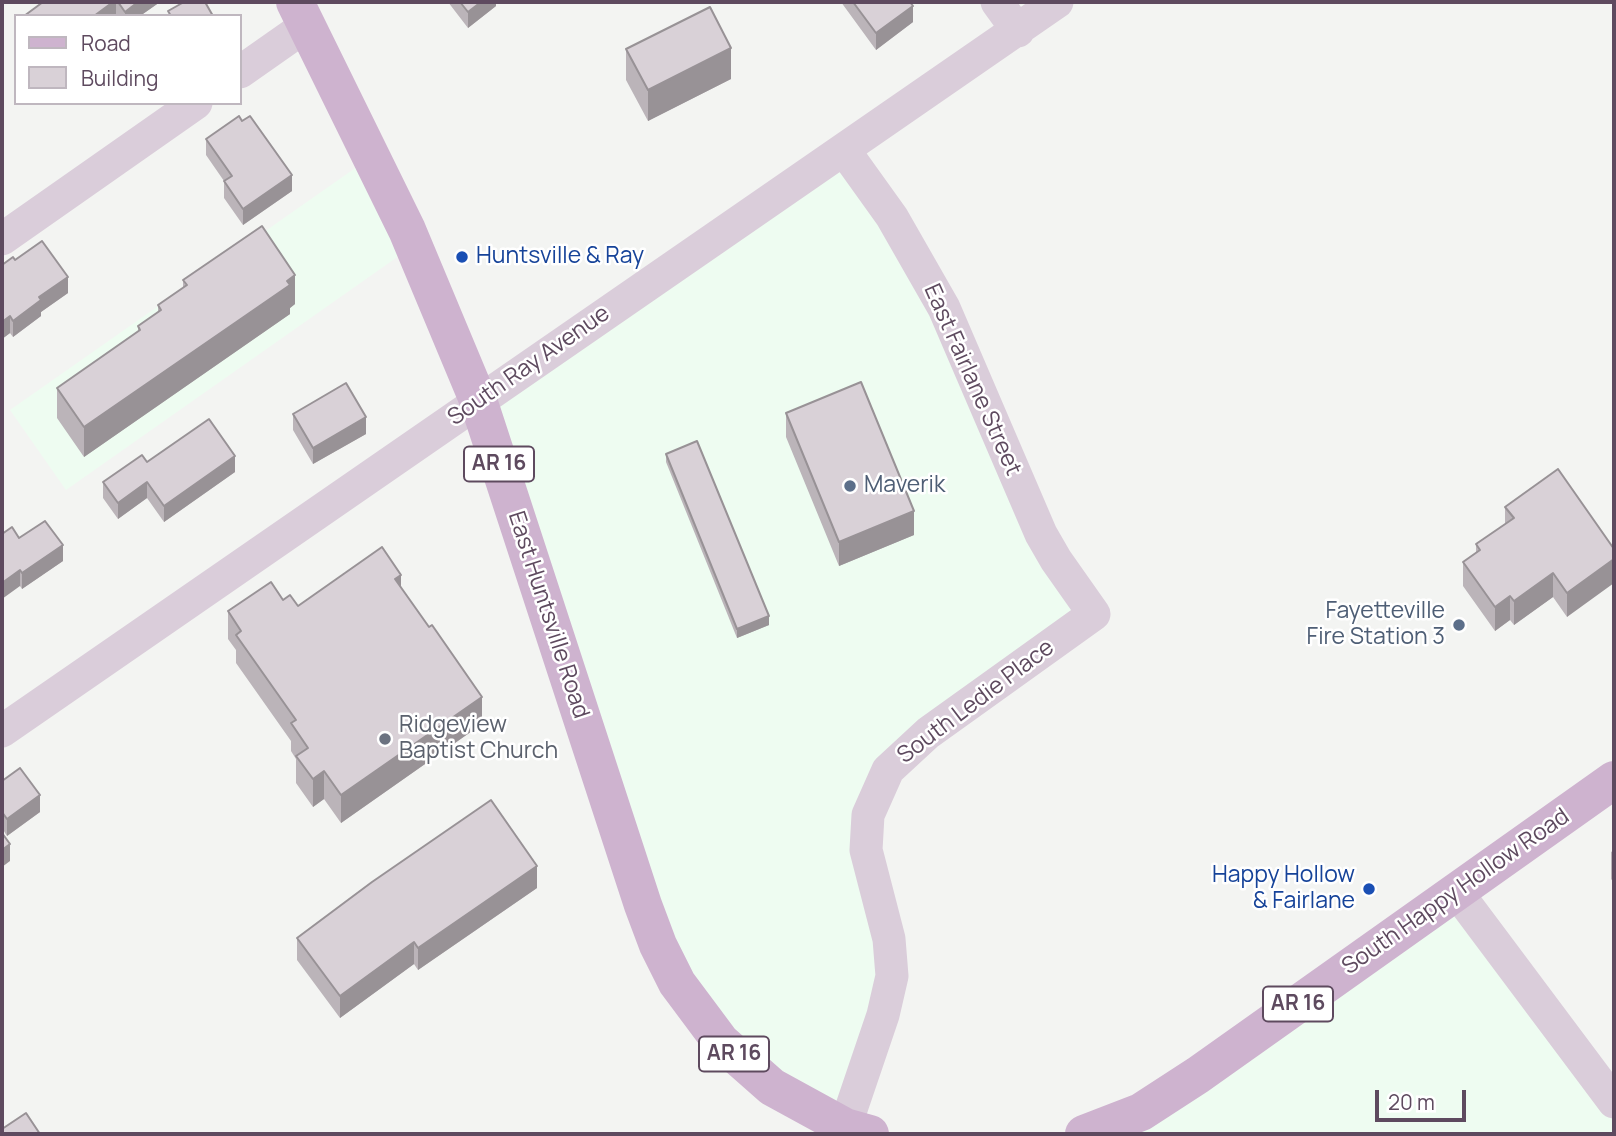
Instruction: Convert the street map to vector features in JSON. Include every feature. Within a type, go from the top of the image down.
[{"type":"main road","name":"East Huntsville Road","points":[[301,13],[407,230],[478,400],[658,945],[677,983],[721,1042],[772,1087],[852,1132]]},
{"type":"main road","name":"South Happy Hollow Road","points":[[1084,1134],[1141,1112],[1198,1075],[1614,780]]},
{"type":"street","points":[[997,2],[1018,31]]},
{"type":"street","name":"South Ray Avenue","points":[[2,731],[1057,2]]},
{"type":"street","points":[[242,70],[301,13]]},
{"type":"street","points":[[2,239],[193,105]]},
{"type":"street","name":"East Fairlane Street","points":[[844,150],[892,217],[932,284],[964,353],[1023,498],[1056,560],[1094,614]]},
{"type":"street","name":"South Ledie Place","points":[[852,1132],[892,975],[889,939],[866,850],[868,815],[888,770],[928,733],[1094,614]]},
{"type":"street","points":[[1455,891],[1614,1102]]},
{"type":"shaded area","points":[[844,150],[1094,614],[928,733],[868,815],[889,939],[842,1134],[677,983],[478,400]]},
{"type":"shaded area","points":[[371,157],[413,246],[66,490],[10,410]]},
{"type":"shaded area","points":[[1456,891],[1614,1102],[1614,1134],[1084,1134]]},
{"type":"building","points":[[43,2],[113,2],[97,14],[27,14]]},
{"type":"building","points":[[118,2],[138,2],[125,12]]},
{"type":"building","points":[[184,2],[205,2],[212,14],[170,14],[168,11]]},
{"type":"building","points":[[460,2],[481,2],[468,12]]},
{"type":"building","points":[[853,2],[910,2],[913,6],[876,33]]},
{"type":"building","points":[[710,7],[731,48],[648,90],[626,49]]},
{"type":"building","points":[[239,116],[242,121],[250,116],[292,175],[243,209],[224,181],[232,176],[206,139]]},
{"type":"building","points":[[262,226],[295,275],[287,281],[290,285],[84,427],[57,388],[140,330],[138,326],[161,310],[158,305],[187,285],[183,280]]},
{"type":"building","points":[[42,241],[68,277],[39,297],[41,300],[13,321],[10,316],[2,322],[2,265],[13,257],[15,260]]},
{"type":"building","name":"Maverik","points":[[861,382],[914,511],[839,542],[786,413]]},
{"type":"building","points":[[346,383],[366,417],[313,448],[293,414]]},
{"type":"building","points":[[209,419],[235,456],[164,506],[147,482],[118,503],[103,482],[142,455],[147,462]]},
{"type":"building","points":[[697,441],[769,616],[737,629],[666,454]]},
{"type":"building","points":[[1558,469],[1614,549],[1614,559],[1567,593],[1553,573],[1514,601],[1510,596],[1495,607],[1463,562],[1480,550],[1476,544],[1514,518],[1505,507]]},
{"type":"building","points":[[45,521],[63,545],[2,583],[2,534],[12,527],[19,538]]},
{"type":"building","points":[[382,547],[401,575],[395,579],[429,627],[432,625],[482,697],[341,795],[324,771],[313,779],[296,756],[308,748],[291,723],[296,720],[236,635],[241,631],[228,611],[271,582],[283,600],[290,595],[298,606]]},
{"type":"building","points":[[20,768],[40,795],[7,819],[2,812],[2,781]]},
{"type":"building","points":[[491,800],[537,866],[418,948],[414,942],[340,996],[297,938],[372,882]]},
{"type":"building","points":[[2,833],[10,844],[2,850]]},
{"type":"building","points":[[26,1113],[40,1134],[2,1134],[2,1129]]},
{"type":"place","name":"Huntsville & Ray","points":[[462,257]]},
{"type":"place","name":"Maverik","points":[[850,486]]},
{"type":"place","name":"Fayetteville Fire Station 3","points":[[1459,625]]},
{"type":"place","name":"Ridgeview Baptist Church","points":[[385,739]]},
{"type":"place","name":"Happy Hollow & Fairlane","points":[[1369,889]]}]
